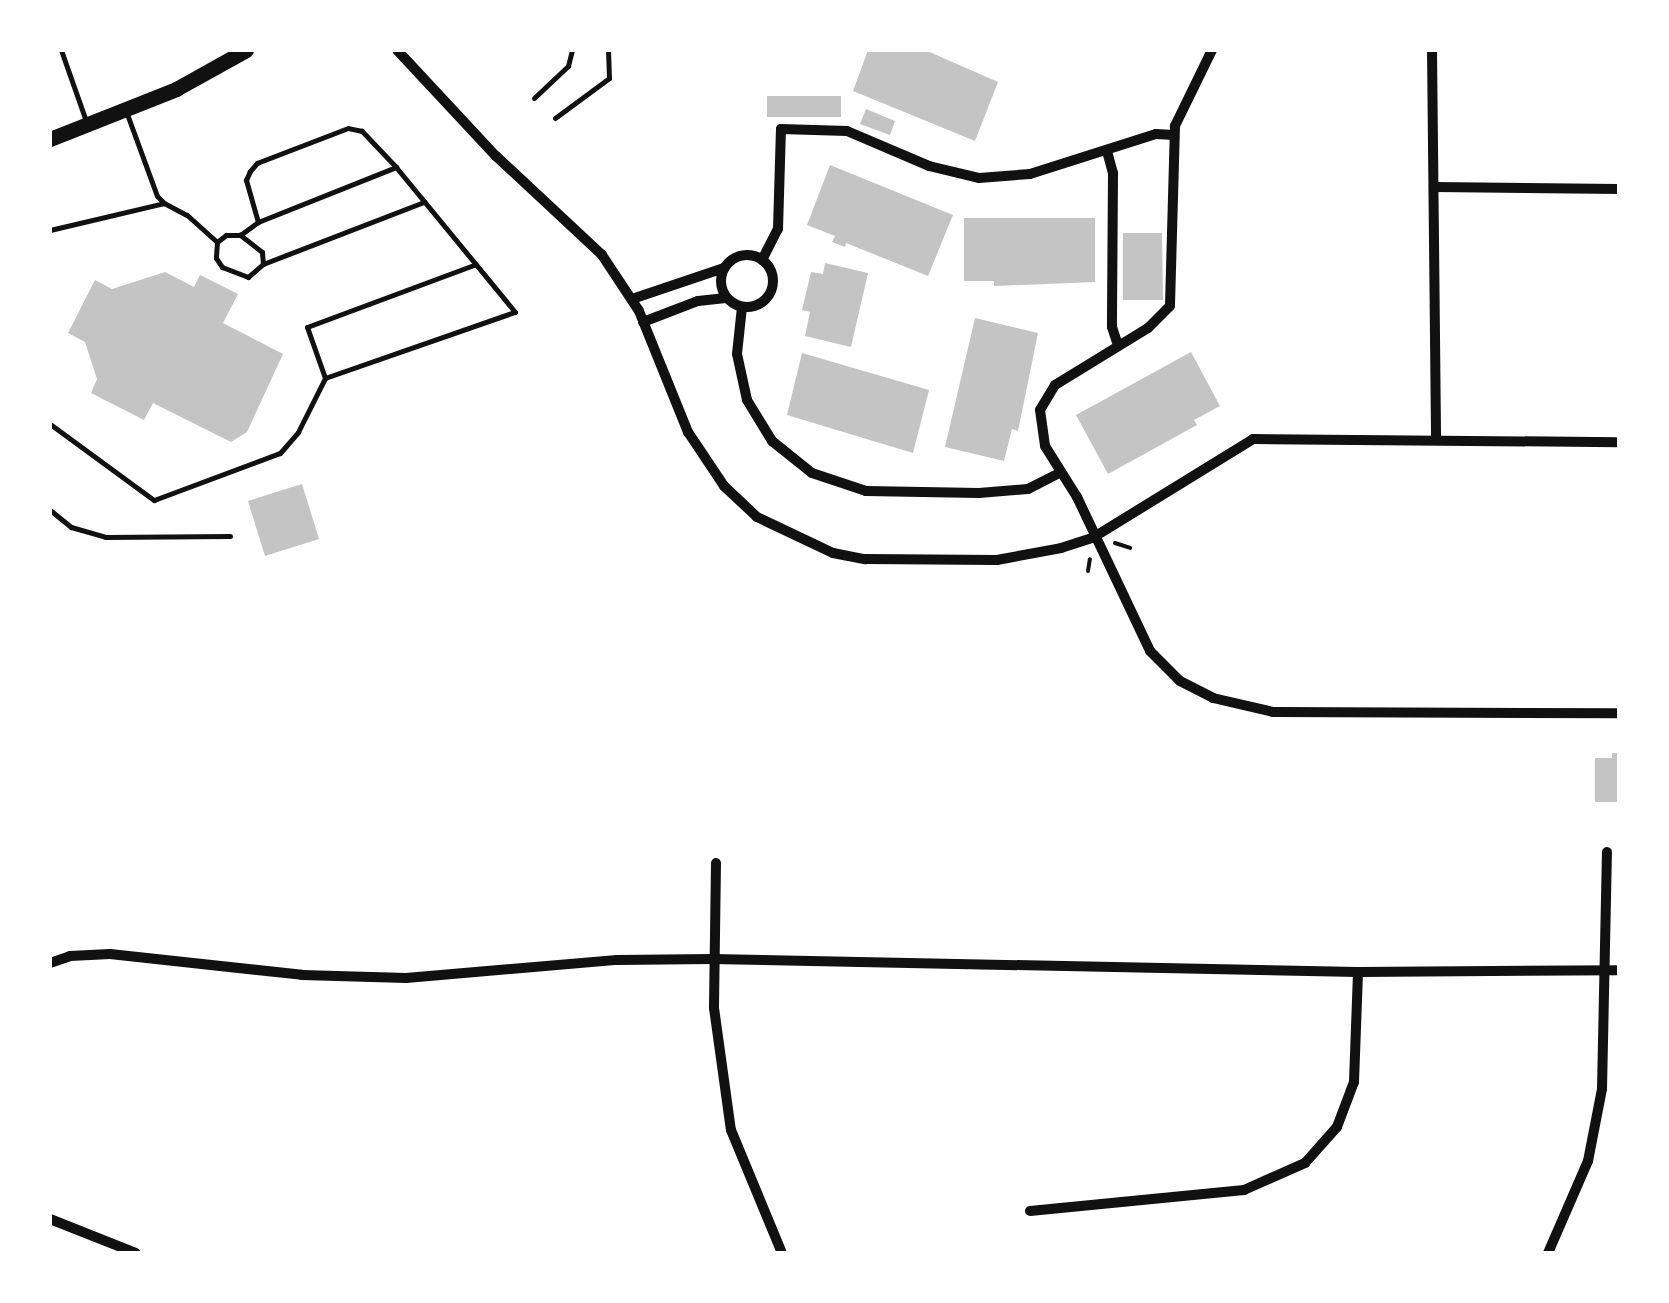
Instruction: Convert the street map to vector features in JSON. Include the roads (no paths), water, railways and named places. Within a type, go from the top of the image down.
[{"type":"main road","points":[[50,139],[126,111],[246,50]]},
{"type":"street","points":[[397,50],[496,156],[602,255],[632,299],[706,463],[741,504],[784,534],[833,553],[918,560],[1024,558],[1094,537],[1253,439],[1619,442]]},
{"type":"street","points":[[1212,50],[1174,134],[1170,306],[1164,316],[1055,385],[1043,399],[1040,431],[1060,474],[1077,496],[1150,651],[1180,681],[1212,698],[1273,712],[1619,713]]},
{"type":"street","points":[[1432,50],[1436,440]]},
{"type":"street","points":[[762,260],[778,229],[781,129],[848,131],[929,166],[979,178],[1030,174],[1156,134],[1174,134]]},
{"type":"street","points":[[1106,151],[1113,173],[1112,327],[1118,346]]},
{"type":"street","points":[[1434,187],[1619,190]]},
{"type":"street","points":[[632,299],[724,268],[738,256],[762,260],[772,276],[770,294],[755,306],[742,308],[726,298],[698,301],[643,322]]},
{"type":"street","points":[[724,268],[720,280],[726,298]]},
{"type":"street","points":[[742,308],[737,354],[746,400],[772,441],[812,473],[866,491],[961,493],[1028,489],[1060,474]]},
{"type":"street","points":[[1548,1253],[1577,1192],[1602,1089],[1607,852]]},
{"type":"street","points":[[716,863],[714,1008],[731,1130],[782,1253]]},
{"type":"street","points":[[50,962],[110,954],[302,975],[406,978],[617,960],[712,959],[1358,972],[1619,970]]},
{"type":"street","points":[[1030,1211],[1244,1190],[1305,1163],[1337,1127],[1350,1094],[1357,1056],[1358,972]]},
{"type":"street","points":[[50,1219],[136,1253]]},
{"type":"lane","points":[[61,50],[88,127]]},
{"type":"lane","points":[[534,98],[568,66],[572,50]]},
{"type":"lane","points":[[556,118],[609,78],[608,50]]},
{"type":"lane","points":[[126,111],[157,196],[164,204],[187,215],[216,242],[216,258],[237,276],[248,277],[263,264],[425,201]]},
{"type":"lane","points":[[50,424],[154,500],[280,454],[298,432],[326,378],[516,312],[362,131],[334,130],[250,170],[246,180],[258,222]]},
{"type":"lane","points":[[216,242],[396,167]]},
{"type":"lane","points":[[50,230],[164,204]]},
{"type":"lane","points":[[240,235],[262,252],[263,264]]},
{"type":"lane","points":[[326,378],[307,327],[476,264]]},
{"type":"lane","points":[[50,510],[71,527],[105,536],[230,536]]}]
